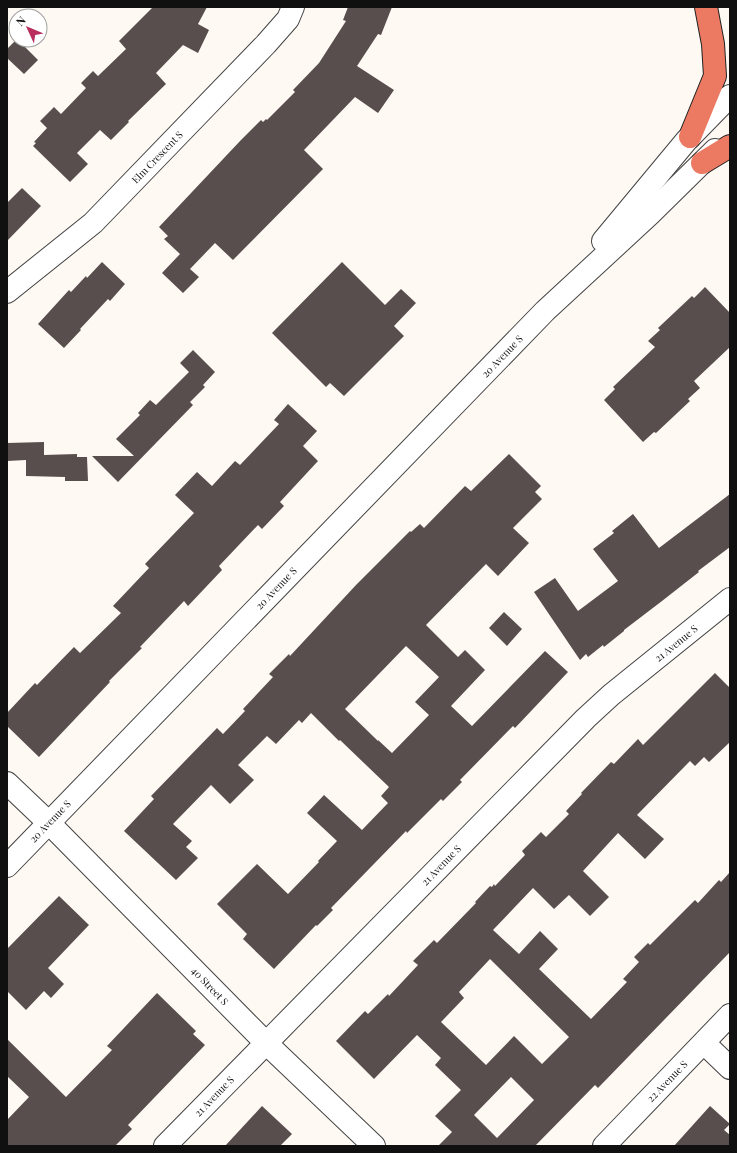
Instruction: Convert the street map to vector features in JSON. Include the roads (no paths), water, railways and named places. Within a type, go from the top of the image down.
[{"type":"highway","points":[[690,137],[715,76],[713,44],[706,7]]},
{"type":"highway","points":[[702,163],[730,146]]},
{"type":"street","name":"Elm Crescent S","points":[[7,292],[93,223],[266,44],[288,19],[293,7]]},
{"type":"street","name":"20 Avenue S","points":[[545,311],[690,137],[730,96]]},
{"type":"street","name":"20 Avenue S","points":[[7,866],[545,311],[730,136]]},
{"type":"street","name":"21 Avenue S","points":[[165,1146],[586,718],[611,695],[730,599]]},
{"type":"street","name":"40 Street S","points":[[7,783],[49,823],[266,1043],[374,1146]]},
{"type":"street","name":"22 Avenue S","points":[[604,1146],[730,1015]]},
{"type":"street","points":[[704,1043],[730,1068]]}]
